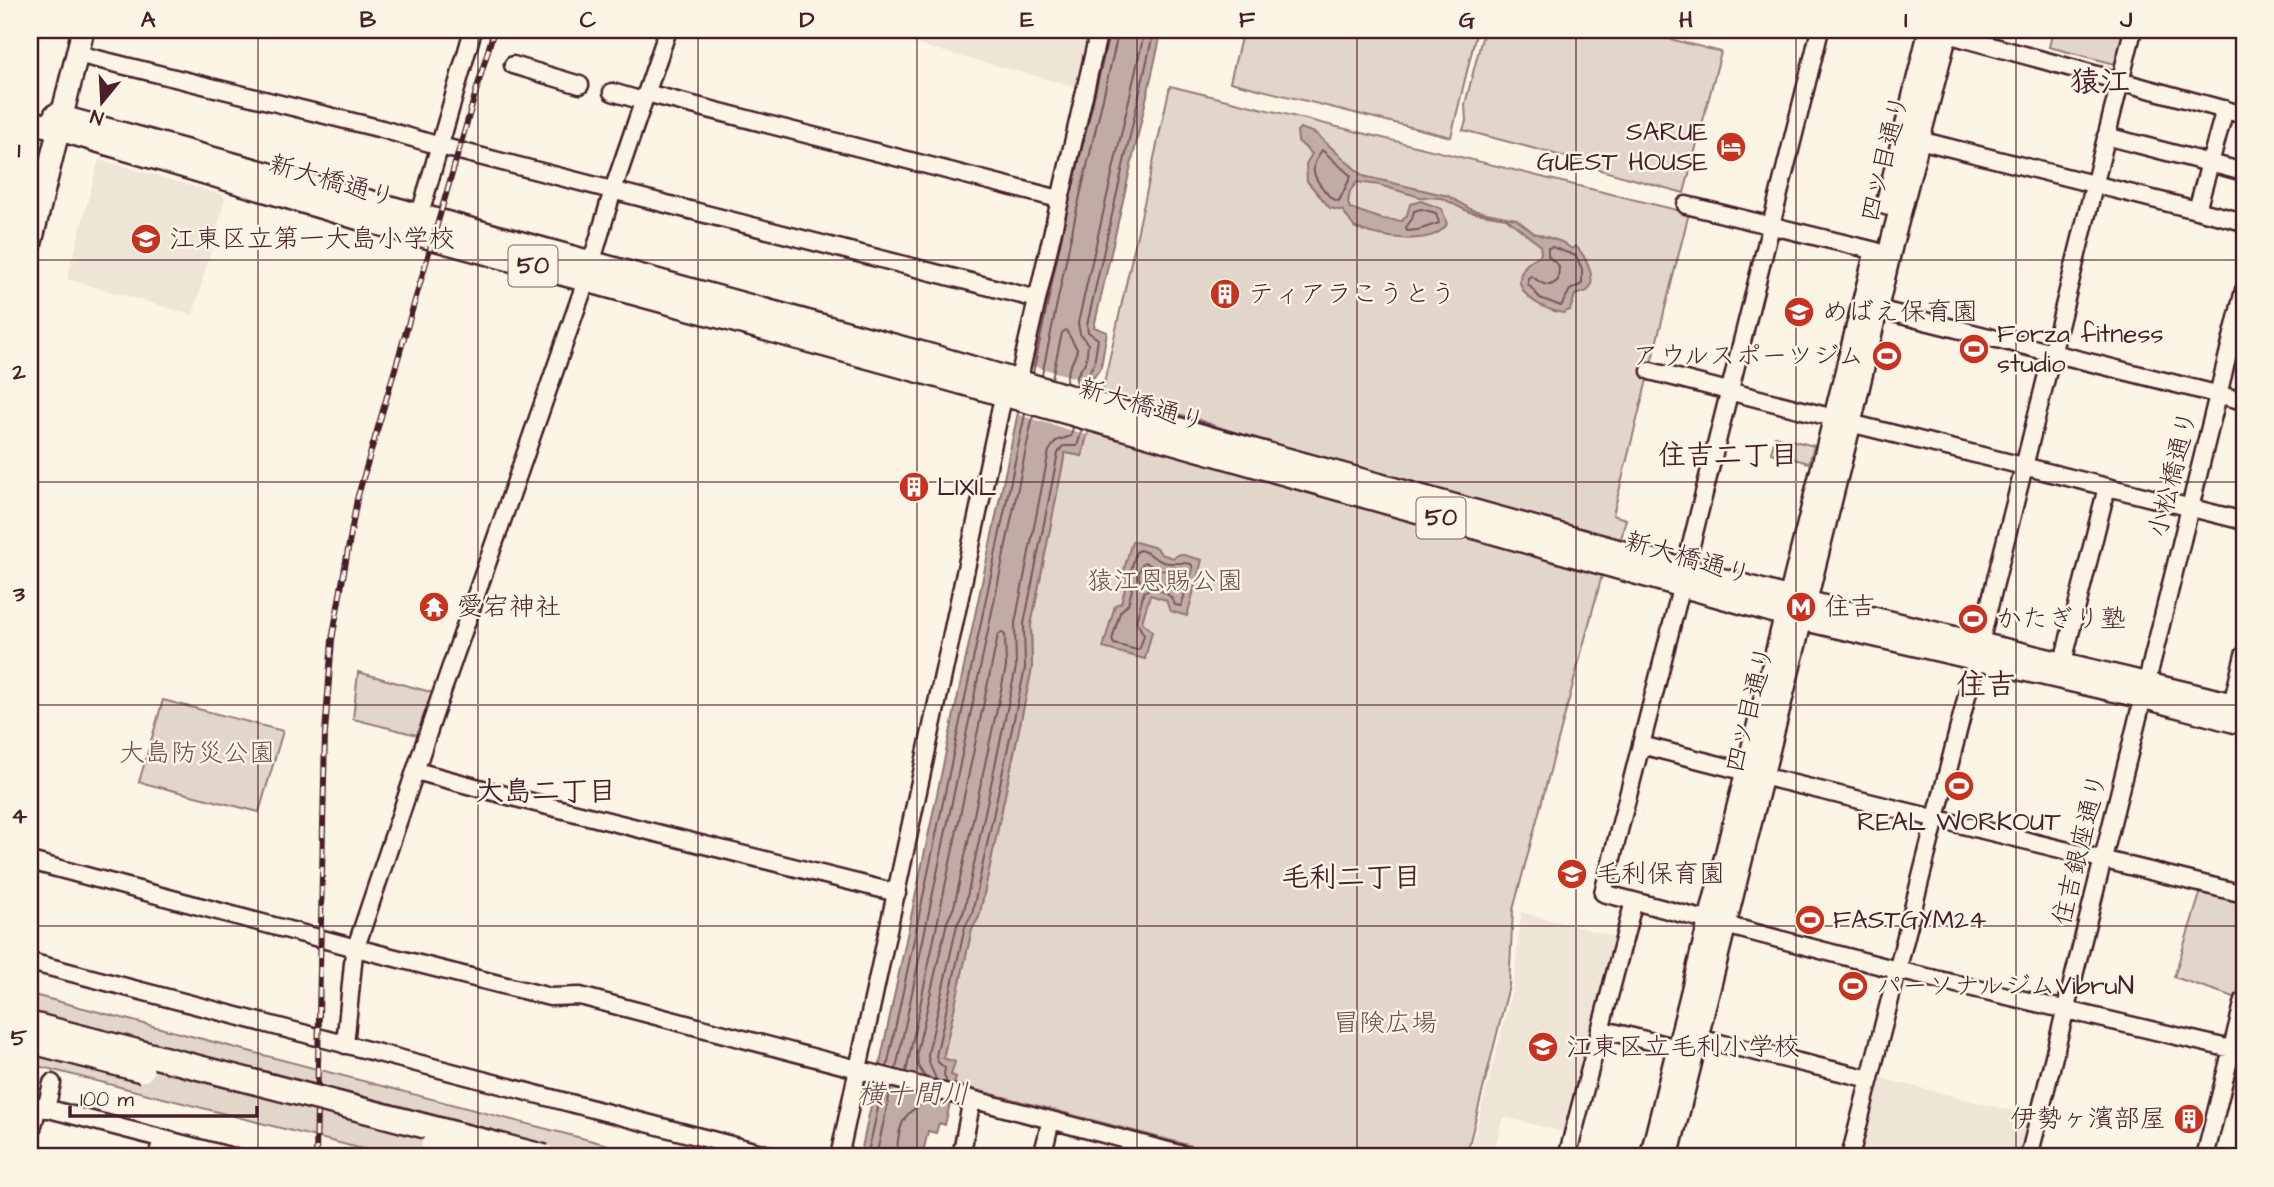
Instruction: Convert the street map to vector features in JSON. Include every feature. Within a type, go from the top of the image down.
[{"type":"highway","points":[[30,1024],[545,1157]]},
{"type":"highway","points":[[30,1041],[481,1157]]},
{"type":"main road","points":[[30,192],[46,119],[71,30]]},
{"type":"main road","points":[[30,246],[46,119],[77,54],[83,30]]},
{"type":"main road","name":"四ツ目通り","points":[[1842,421],[1877,309],[1919,140],[1938,31]]},
{"type":"main road","name":"四ツ目通り","points":[[1667,1157],[1698,1038],[1718,923],[1842,421],[1876,251],[1938,31]]},
{"type":"main road","name":"新大橋通り","points":[[46,119],[420,214],[589,272]]},
{"type":"main road","name":"新大橋通り","points":[[46,119],[262,191],[589,272],[1099,413],[1212,438],[1795,608],[1978,651],[2146,683],[2244,724]]},
{"type":"main road","name":"新大橋通り","points":[[1978,651],[2063,662],[2238,705]]},
{"type":"main road","name":"四ツ目通り","points":[[1651,1157],[1678,1048],[1718,923]]},
{"type":"street","points":[[420,214],[473,30]]},
{"type":"street","points":[[345,1045],[356,948],[589,272],[613,190],[668,30]]},
{"type":"street","points":[[839,1157],[897,893],[1017,390],[1099,30]]},
{"type":"street","points":[[1820,30],[1603,893],[1897,970],[2238,1051]]},
{"type":"street","points":[[1850,1157],[2133,30]]},
{"type":"street","points":[[1938,31],[2244,115]]},
{"type":"street","points":[[77,54],[382,129],[439,146],[1037,299]]},
{"type":"street","points":[[513,65],[580,85]]},
{"type":"street","points":[[612,92],[644,97],[1059,199]]},
{"type":"street","points":[[2197,211],[2225,109]]},
{"type":"street","points":[[2106,136],[2244,172]]},
{"type":"street","points":[[1919,140],[2244,222]]},
{"type":"street","points":[[1686,205],[1876,251]]},
{"type":"street","name":"小松橋通り","points":[[2137,721],[2244,290]]},
{"type":"street","points":[[1877,309],[2244,401]]},
{"type":"street","points":[[1650,370],[1842,421],[2244,521]]},
{"type":"street","points":[[2063,662],[2107,487]]},
{"type":"street","points":[[2238,705],[2244,655]]},
{"type":"street","name":"住吉銀座通り","points":[[2029,1157],[2137,721]]},
{"type":"street","points":[[1641,745],[2244,894]]},
{"type":"street","points":[[416,771],[897,893]]},
{"type":"street","points":[[30,861],[550,997],[580,996],[1191,1157]]},
{"type":"street","points":[[1569,1157],[1634,901]]},
{"type":"street","points":[[30,962],[777,1157]]},
{"type":"street","points":[[2205,1157],[2238,1051],[2244,1000]]},
{"type":"street","points":[[1600,1029],[1678,1048]]},
{"type":"street","points":[[1698,1038],[1870,1079]]},
{"type":"street","points":[[30,1137],[38,1106],[52,1083]]},
{"type":"street","points":[[961,1157],[964,1097]]},
{"type":"street","points":[[38,1106],[233,1157]]},
{"type":"street","points":[[1042,1157],[1051,1120]]},
{"type":"street","points":[[157,1157],[162,1139]]},
{"type":"shaded area","points":[[862,30],[1090,30],[1077,87]]},
{"type":"shaded area","name":"江東区立第一大島小学校","points":[[99,159],[223,195],[225,200],[193,315],[67,279]]},
{"type":"shaded area","points":[[2128,719],[2147,724],[2080,992],[2061,987]]},
{"type":"shaded area","name":"江東区立毛利小学校","points":[[1521,912],[1616,937],[1567,1133],[1503,1117],[1493,1157],[1469,1157],[1513,986]]},
{"type":"shaded area","points":[[1877,1077],[2028,1115],[2018,1157],[1858,1157]]},
{"type":"green space","points":[[1243,30],[1477,30],[1451,137],[1230,82]]},
{"type":"green space","points":[[1484,30],[1635,30],[1721,52],[1684,193],[1600,170],[1597,165],[1463,130],[1466,121],[1465,104]]},
{"type":"green space","points":[[2053,30],[2124,30],[2115,64],[2049,47]]},
{"type":"green space","points":[[1170,86],[1689,213],[1613,515],[1626,519],[1621,539],[1251,439],[1153,407],[1152,411],[1101,397]]},
{"type":"green space","name":"猿江恩賜公園","points":[[1088,431],[1602,575],[1513,910],[1509,986],[1466,1157],[1234,1157],[954,1084],[956,1077],[950,1075],[943,1058],[972,929],[979,917],[1032,668],[1031,625],[1065,452],[1082,456]]},
{"type":"green space","points":[[1775,436],[1814,446],[1809,463],[1771,453]]},
{"type":"green space","points":[[358,672],[434,693],[421,736],[353,719]]},
{"type":"green space","name":"大島防災公園","points":[[163,700],[283,731],[259,812],[139,782]]},
{"type":"green space","points":[[2201,891],[2244,902],[2244,968],[2237,998],[2174,977]]},
{"type":"green space","points":[[30,994],[654,1157],[394,1157],[30,1064]]},
{"type":"water","name":"横十間川","points":[[1104,30],[1162,30],[1094,327],[1107,332],[1101,367],[1092,380],[1097,392],[1082,456],[1065,453],[1031,625],[1032,668],[979,917],[972,929],[943,1058],[955,1062],[951,1075],[956,1077],[945,1125],[939,1123],[936,1133],[928,1131],[922,1157],[860,1157],[1061,210]]},
{"type":"water","points":[[1300,128],[1315,133],[1363,176],[1448,196],[1472,210],[1516,219],[1534,233],[1562,242],[1572,249],[1575,246],[1589,267],[1590,286],[1587,291],[1575,295],[1570,310],[1563,313],[1536,303],[1528,297],[1520,282],[1521,273],[1527,264],[1541,254],[1540,245],[1506,218],[1469,212],[1442,198],[1420,197],[1379,185],[1357,182],[1350,191],[1350,208],[1382,219],[1402,221],[1410,204],[1421,201],[1442,209],[1447,224],[1440,231],[1417,238],[1389,237],[1354,227],[1343,211],[1330,208],[1307,181],[1306,164],[1312,154],[1298,141],[1297,131]]},
{"type":"water","points":[[1132,541],[1157,548],[1161,554],[1173,558],[1180,554],[1202,560],[1187,616],[1170,611],[1166,600],[1150,595],[1142,622],[1152,631],[1145,659],[1103,648],[1115,605],[1121,603],[1125,589],[1120,584]]},
{"type":"pier","points":[[1030,365],[1097,384],[1087,435],[1019,415]]},
{"type":"pier","points":[[882,1064],[954,1084],[951,1104],[877,1085]]},
{"type":"railway","points":[[316,1157],[325,733],[332,640],[357,499],[494,30]]},
{"type":"place","name":"SARUE GUEST HOUSE","points":[[1731,147]]},
{"type":"place","name":"江東区立第一大島小学校","points":[[146,239]]},
{"type":"place","name":"ティアラこうとう","points":[[1225,294]]},
{"type":"place","name":"めばえ保育園","points":[[1799,312]]},
{"type":"place","name":"Forza fitness studio","points":[[1974,349]]},
{"type":"place","name":"アウルスポーツジム","points":[[1887,356]]},
{"type":"place","name":"LIXIL","points":[[914,487]]},
{"type":"place","name":"愛宕神社","points":[[434,607]]},
{"type":"place","name":"住吉","points":[[1801,607]]},
{"type":"place","name":"かたぎり塾","points":[[1973,619]]},
{"type":"place","name":"REAL WORKOUT","points":[[1959,786]]},
{"type":"place","name":"毛利保育園","points":[[1572,874]]},
{"type":"place","name":"FASTGYM24","points":[[1810,920]]},
{"type":"place","name":"パーソナルジムVibruN","points":[[1853,986]]},
{"type":"place","name":"江東区立毛利小学校","points":[[1543,1047]]},
{"type":"place","name":"伊勢ヶ濱部屋","points":[[2189,1119]]},
{"type":"district","name":"猿江","points":[[2100,82]]},
{"type":"district","name":"住吉二丁目","points":[[1728,455]]},
{"type":"district","name":"住吉","points":[[1986,685]]},
{"type":"district","name":"大島二丁目","points":[[546,791]]},
{"type":"district","name":"毛利二丁目","points":[[1351,877]]},
{"type":"park label","name":"冒険広場","points":[[1385,1023]]}]
